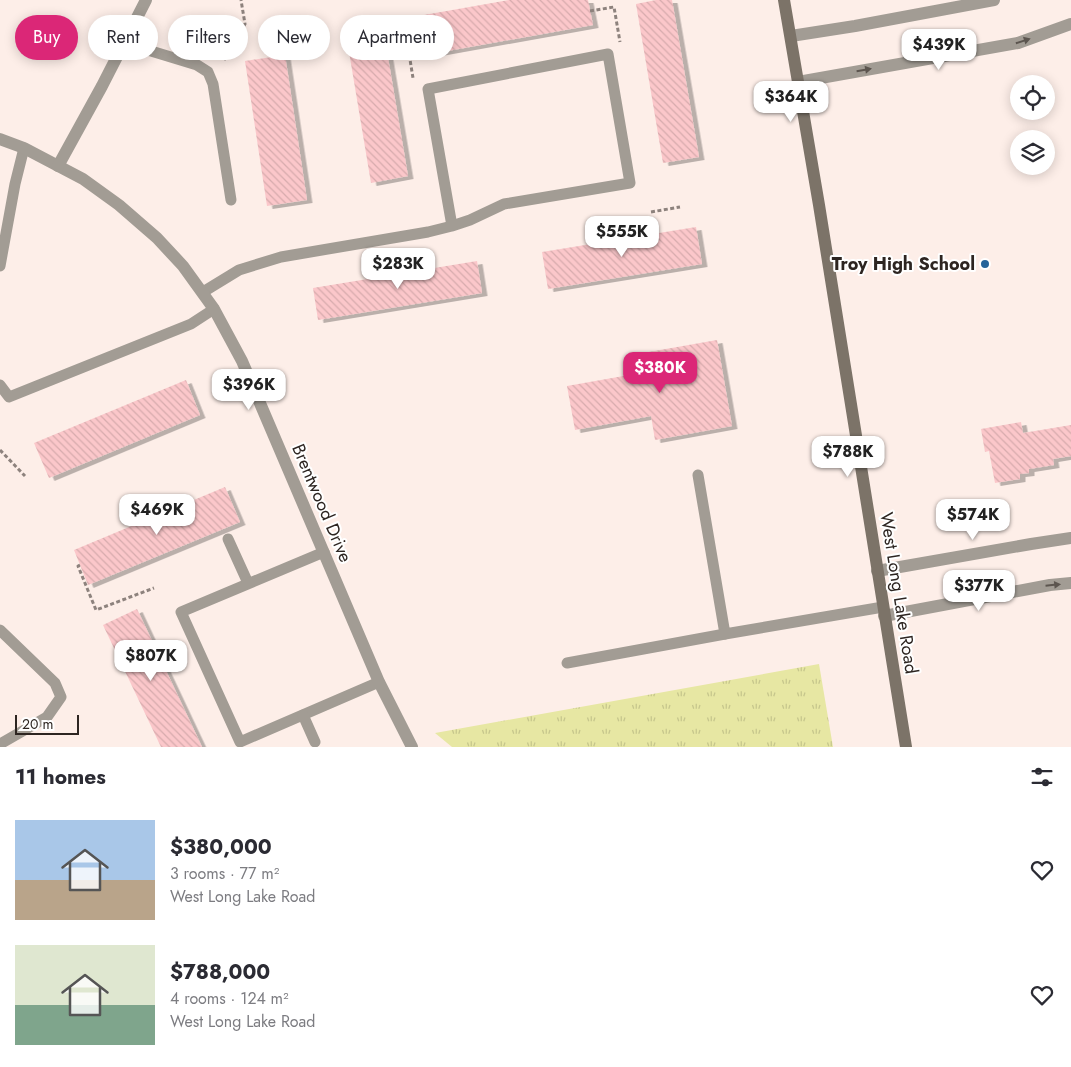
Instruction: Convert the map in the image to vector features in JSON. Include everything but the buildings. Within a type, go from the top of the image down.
[{"type":"main road","name":"West Long Lake Road","points":[[784,0],[906,747]]},
{"type":"street","points":[[138,15],[146,0]]},
{"type":"street","points":[[791,36],[994,0]]},
{"type":"street","points":[[798,82],[1018,43],[1071,24]]},
{"type":"street","points":[[58,166],[114,60]]},
{"type":"street","name":"Brentwood Drive","points":[[0,139],[24,148],[101,191],[138,220],[184,266],[203,292],[242,361],[380,682],[412,747]]},
{"type":"street","points":[[877,571],[1071,538]]},
{"type":"street","points":[[884,612],[1071,583]]},
{"type":"lane","points":[[158,53],[197,64],[208,72],[213,84],[231,200]]},
{"type":"lane","points":[[203,292],[239,270],[258,262],[452,226],[504,204],[630,183],[608,54],[428,89],[452,226]]},
{"type":"lane","points":[[0,266],[15,184],[24,148]]},
{"type":"lane","points":[[0,385],[9,397],[191,324],[214,309]]},
{"type":"lane","points":[[698,474],[725,634]]},
{"type":"lane","points":[[228,538],[248,583]]},
{"type":"lane","points":[[324,552],[181,612],[240,742],[380,682]]},
{"type":"lane","points":[[566,663],[725,634],[884,612]]},
{"type":"lane","points":[[0,630],[55,683],[61,696],[47,717],[0,744]]},
{"type":"lane","points":[[303,715],[315,742]]},
{"type":"path","points":[[241,0],[244,15]]},
{"type":"path","points":[[590,11],[614,7],[620,43]]},
{"type":"path","points":[[410,60],[413,78]]},
{"type":"path","points":[[651,212],[680,207]]},
{"type":"path","points":[[0,450],[25,476]]},
{"type":"path","points":[[80,565],[78,566],[96,610],[154,588]]},
{"type":"green space","points":[[819,664],[833,747],[452,747],[435,733]]},
{"type":"place","name":"Troy High School","points":[[985,264]]}]
